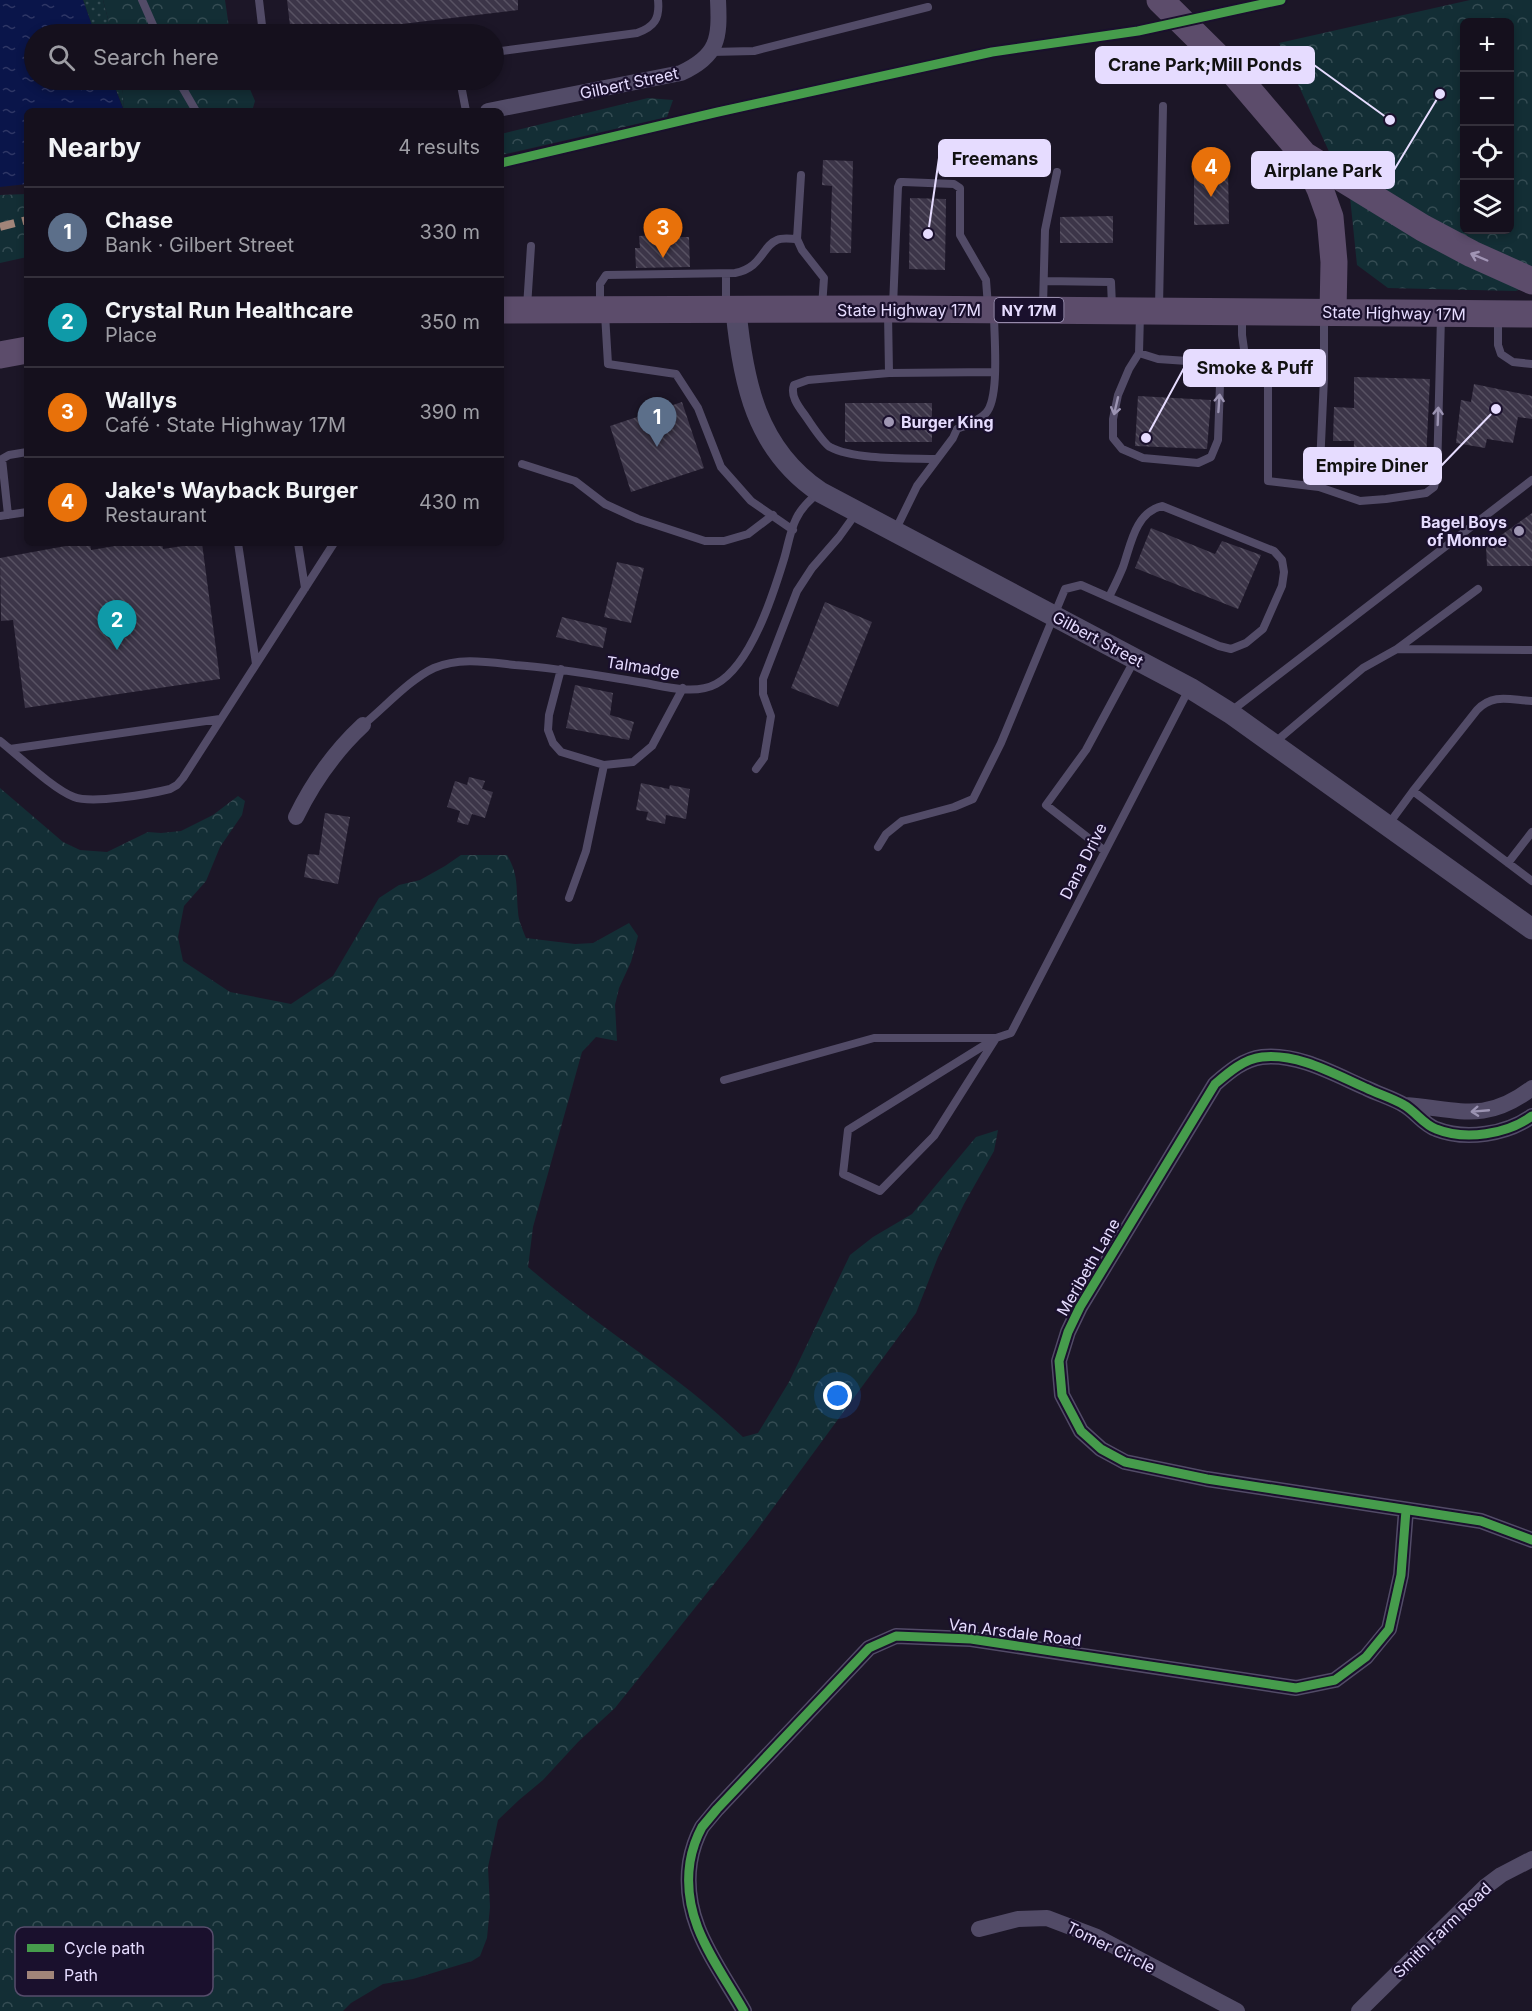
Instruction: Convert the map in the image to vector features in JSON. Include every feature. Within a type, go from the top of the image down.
[{"type":"main road","points":[[1160,0],[1234,73],[1304,155],[1330,217],[1334,262],[1328,312]]},
{"type":"main road","points":[[1304,155],[1423,228],[1472,254],[1532,281]]},
{"type":"main road","name":"State Highway 17M","points":[[514,310],[991,309],[1532,314]]},
{"type":"main road","points":[[0,355],[24,351]]},
{"type":"street","points":[[711,52],[716,41],[717,0]]},
{"type":"street","name":"Gilbert Street","points":[[503,108],[681,73],[698,65],[711,52]]},
{"type":"street","name":"Gilbert Street","points":[[731,311],[750,396],[760,421],[779,454],[806,483],[1190,688],[1230,713],[1532,929]]},
{"type":"street","points":[[296,818],[309,791],[328,762],[363,725]]},
{"type":"street","name":"Meribeth Lane","points":[[1532,1116],[1522,1124],[1501,1132],[1452,1133],[1435,1129],[1405,1105],[1318,1066],[1282,1057],[1260,1057],[1238,1065],[1215,1084],[1086,1297],[1068,1332],[1059,1361],[1062,1395],[1081,1431],[1101,1449],[1125,1462],[1207,1479],[1481,1521],[1532,1540]]},
{"type":"street","name":"Meribeth Lane","points":[[1405,1105],[1467,1112],[1486,1111],[1509,1103],[1532,1088]]},
{"type":"street","name":"Van Arsdale Road","points":[[744,2011],[697,1929],[689,1902],[688,1877],[692,1849],[701,1828],[717,1809],[869,1648],[897,1636],[971,1639],[1296,1688],[1335,1680],[1366,1657],[1389,1629],[1401,1575],[1406,1510]]},
{"type":"street","name":"Smith Farm Road","points":[[1359,2011],[1485,1887],[1501,1875],[1532,1859]]},
{"type":"street","name":"Tomer Circle","points":[[979,1929],[1018,1919],[1047,1917],[1097,1937],[1237,2011]]},
{"type":"lane","points":[[142,0],[153,24]]},
{"type":"lane","points":[[259,0],[262,24]]},
{"type":"lane","points":[[504,51],[637,33],[655,23],[659,13],[658,0]]},
{"type":"lane","points":[[711,52],[754,51],[928,7]]},
{"type":"lane","points":[[184,90],[194,108]]},
{"type":"lane","points":[[462,90],[465,108]]},
{"type":"lane","points":[[1139,353],[1158,359],[1202,362],[1214,367],[1220,384],[1218,440],[1211,457],[1198,463],[1143,458],[1122,449],[1113,438],[1113,419],[1118,395],[1139,353],[1150,310],[1163,106]]},
{"type":"lane","points":[[1043,310],[1045,230],[1057,172]]},
{"type":"lane","points":[[801,175],[797,239],[802,250],[824,278],[822,310]]},
{"type":"lane","points":[[889,373],[897,187],[903,182],[954,184],[960,188],[960,235],[988,284],[995,394],[987,413],[975,422],[957,429],[953,438],[917,486],[895,531]]},
{"type":"lane","points":[[793,530],[752,501],[721,467],[698,408],[676,374],[608,364],[600,284],[606,275],[726,275],[741,272],[759,261],[774,241],[797,239]]},
{"type":"lane","points":[[514,310],[531,246]]},
{"type":"lane","points":[[726,275],[731,311]]},
{"type":"lane","points":[[1044,281],[1111,282],[1112,310]]},
{"type":"lane","points":[[1242,311],[1245,356],[1268,378],[1324,378]]},
{"type":"lane","points":[[1319,488],[1328,312]]},
{"type":"lane","points":[[1268,378],[1268,481],[1319,488],[1360,501],[1426,493],[1434,487],[1437,475],[1441,314]]},
{"type":"lane","points":[[1498,314],[1498,345],[1501,354],[1513,362],[1532,364]]},
{"type":"lane","points":[[937,459],[871,456],[845,452],[828,446],[800,408],[793,395],[795,385],[808,380],[889,373],[994,372]]},
{"type":"lane","points":[[24,452],[9,455],[2,459],[4,515],[24,512]]},
{"type":"lane","points":[[522,464],[575,481],[605,504],[638,519],[705,541],[724,541],[748,534],[772,515]]},
{"type":"lane","points":[[1230,713],[1532,480]]},
{"type":"lane","points":[[1520,489],[1532,489]]},
{"type":"lane","name":"Talmadge","points":[[363,725],[423,674],[436,667],[463,661],[561,669],[683,688],[699,689],[715,685],[728,676],[741,662],[752,642],[776,585],[796,519],[807,502],[820,492]]},
{"type":"lane","points":[[878,847],[886,834],[902,821],[954,807],[973,799],[1000,744],[1065,589],[1081,585],[1219,646],[1231,649],[1246,643],[1263,629],[1282,586],[1284,572],[1282,560],[1274,551],[1161,506],[1151,509],[1138,525],[1109,597]]},
{"type":"lane","points":[[756,769],[764,758],[771,716],[762,694],[764,679],[798,591],[812,568],[857,512]]},
{"type":"lane","points":[[238,546],[256,664]]},
{"type":"lane","points":[[299,546],[306,588]]},
{"type":"lane","points":[[0,741],[62,791],[83,800],[161,792],[177,785],[332,546]]},
{"type":"lane","points":[[1273,744],[1364,668],[1397,649],[1478,589]]},
{"type":"lane","points":[[1397,649],[1532,650]]},
{"type":"lane","points":[[1105,851],[1046,805],[1086,750],[1135,659]]},
{"type":"lane","points":[[561,669],[549,715],[548,730],[553,743],[561,752],[604,765],[633,762],[652,746],[683,688]]},
{"type":"lane","name":"Dana Drive","points":[[996,1038],[1011,1034],[1190,688]]},
{"type":"lane","points":[[1387,826],[1486,701],[1494,699],[1532,701]]},
{"type":"lane","points":[[10,749],[220,719]]},
{"type":"lane","points":[[569,898],[586,851],[604,765]]},
{"type":"lane","points":[[1413,791],[1532,881]]},
{"type":"lane","points":[[1508,863],[1532,832]]},
{"type":"lane","points":[[724,1080],[874,1038],[996,1038]]},
{"type":"lane","points":[[996,1038],[934,1136],[880,1191],[843,1174],[848,1130],[996,1038]]},
{"type":"green space","points":[[83,0],[103,0],[109,24],[91,24]]},
{"type":"green space","points":[[103,0],[225,0],[229,24],[109,24]]},
{"type":"green space","points":[[1470,0],[1532,0],[1532,283],[1516,291],[1388,288],[1357,265],[1350,197],[1279,43]]},
{"type":"green space","points":[[116,90],[123,90],[123,108]]},
{"type":"green space","points":[[123,90],[250,90],[255,101],[253,108],[124,108]]},
{"type":"green space","points":[[648,98],[673,100],[667,117],[504,154],[504,133]]},
{"type":"green space","points":[[24,194],[24,258],[0,263],[0,195]]},
{"type":"green space","points":[[0,788],[63,842],[80,850],[107,852],[148,832],[181,831],[213,815],[238,796],[245,801],[242,815],[220,847],[206,881],[184,906],[178,937],[183,961],[230,992],[291,1004],[333,976],[379,898],[399,885],[420,880],[461,855],[507,855],[515,875],[518,914],[526,938],[575,944],[593,943],[629,923],[638,936],[615,1005],[617,1041],[596,1037],[582,1052],[533,1227],[528,1267],[581,1310],[691,1392],[743,1437],[758,1433],[789,1382],[850,1255],[873,1237],[912,1214],[976,1137],[998,1130],[994,1151],[938,1257],[916,1313],[754,1534],[615,1708],[578,1742],[543,1780],[498,1820],[488,1867],[490,1907],[487,1938],[480,1956],[472,1961],[413,1979],[383,1984],[351,2003],[343,2011],[0,2011]]},
{"type":"water","points":[[0,0],[83,0],[91,24],[24,24],[24,90],[116,90],[123,108],[24,108],[24,184],[0,187]]},
{"type":"building","points":[[287,0],[518,0],[518,10],[402,24],[290,24]]},
{"type":"building","points":[[823,160],[853,161],[851,253],[830,253],[832,186],[822,185]]},
{"type":"building","points":[[1194,169],[1228,169],[1229,224],[1194,225]]},
{"type":"building","points":[[910,198],[946,199],[945,270],[909,269]]},
{"type":"building","points":[[1113,216],[1113,243],[1060,243],[1060,217]]},
{"type":"building","points":[[674,234],[674,237],[689,237],[690,267],[636,268],[635,248],[640,248],[639,236]]},
{"type":"building","points":[[1354,377],[1430,379],[1425,479],[1353,478],[1354,441],[1333,441],[1334,407],[1354,408]]},
{"type":"building","points":[[1474,384],[1532,396],[1532,419],[1518,417],[1513,443],[1487,439],[1485,448],[1456,443],[1461,400],[1471,402]]},
{"type":"building","points":[[1138,396],[1211,400],[1207,449],[1135,446]]},
{"type":"building","points":[[682,402],[704,468],[631,492],[610,426]]},
{"type":"building","name":"Burger King","points":[[845,403],[932,403],[932,442],[845,442]]},
{"type":"building","name":"Bagel Boys of Monroe","points":[[1532,513],[1532,566],[1487,566],[1486,546]]},
{"type":"building","points":[[1151,528],[1215,554],[1222,541],[1261,555],[1238,609],[1135,568]]},
{"type":"building","points":[[66,546],[90,546],[91,550],[115,546],[162,546],[163,549],[202,546],[220,679],[25,708],[13,620],[1,621],[0,558]]},
{"type":"building","points":[[617,562],[644,568],[631,623],[604,617]]},
{"type":"building","points":[[825,602],[872,622],[838,707],[791,688]]},
{"type":"building","points":[[562,617],[607,628],[603,648],[556,637]]},
{"type":"building","points":[[575,685],[613,693],[610,715],[634,722],[629,740],[566,728]]},
{"type":"building","points":[[469,777],[485,781],[482,789],[493,792],[485,818],[472,814],[468,825],[457,822],[460,811],[447,807],[455,781],[467,785]]},
{"type":"building","points":[[641,783],[669,789],[670,785],[690,789],[686,819],[666,815],[665,824],[646,820],[648,812],[636,810]]},
{"type":"building","points":[[325,813],[350,817],[338,884],[304,877],[308,854],[319,855]]},
{"type":"marked path","points":[[0,227],[24,221]]},
{"type":"cycle path","points":[[504,162],[718,112],[992,52],[1138,31],[1281,0]]},
{"type":"cycle path","points":[[1532,1116],[1511,1127],[1486,1134],[1448,1133],[1432,1127],[1399,1103],[1302,1061],[1262,1057],[1243,1063],[1215,1084],[1080,1307],[1068,1332],[1059,1361],[1062,1395],[1081,1431],[1101,1449],[1125,1462],[1207,1479],[1481,1521],[1532,1540]]},
{"type":"cycle path","points":[[744,2011],[712,1958],[696,1922],[689,1883],[694,1844],[702,1827],[717,1809],[869,1648],[896,1636],[971,1639],[1296,1688],[1335,1680],[1366,1657],[1389,1629],[1401,1575],[1406,1510]]},
{"type":"place","name":"Airplane Park","points":[[1440,94]]},
{"type":"place","name":"Crane Park;Mill Ponds","points":[[1390,120]]},
{"type":"place","name":"Jake's Wayback Burger","points":[[1211,197]]},
{"type":"place","name":"Freemans","points":[[928,234]]},
{"type":"place","name":"Wallys","points":[[663,258]]},
{"type":"place","name":"Empire Diner","points":[[1496,409]]},
{"type":"place","name":"Burger King","points":[[889,422]]},
{"type":"place","name":"Smoke & Puff","points":[[1146,438]]},
{"type":"place","name":"Chase","points":[[657,447]]},
{"type":"place","name":"Bagel Boys of Monroe","points":[[1519,531]]},
{"type":"place","name":"Crystal Run Healthcare","points":[[117,650]]}]
